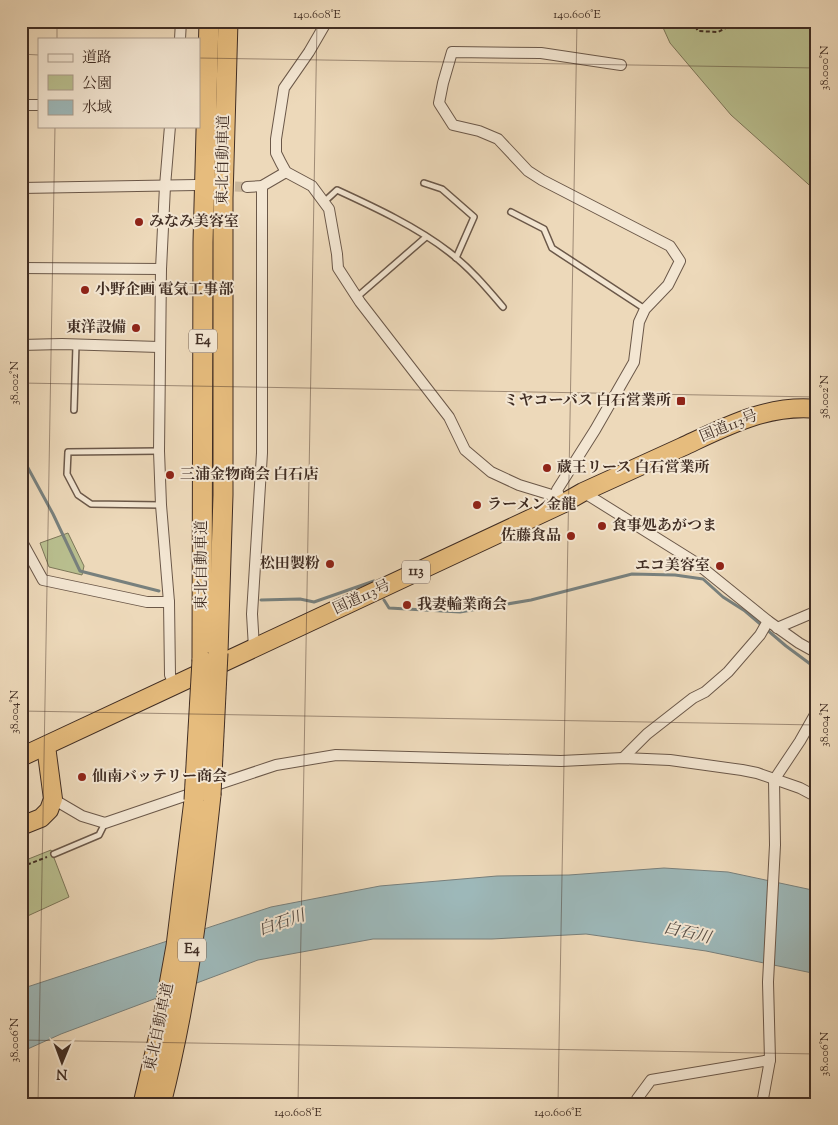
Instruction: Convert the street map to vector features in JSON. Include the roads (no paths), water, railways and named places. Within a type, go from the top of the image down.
[{"type":"highway","name":"東北自動車道","points":[[161,1104],[180,1022],[194,940],[211,795],[203,242],[209,21]]},
{"type":"highway","name":"東北自動車道","points":[[143,1104],[163,1018],[182,903],[210,656],[223,495],[223,198],[228,21]]},
{"type":"highway","name":"国道113号","points":[[21,757],[562,504],[583,492],[744,419],[772,411],[800,407],[817,409]]},
{"type":"highway","points":[[21,826],[42,818],[49,810],[53,799],[46,746]]},
{"type":"street","points":[[180,38],[181,21]]},
{"type":"street","points":[[327,21],[309,52],[284,88],[276,139],[276,153],[286,172],[312,186],[329,209],[338,268],[357,298],[448,417],[465,450],[491,472],[519,485],[555,496],[562,504]]},
{"type":"street","points":[[562,504],[557,490],[634,362],[639,322],[646,309],[668,285],[680,261],[670,246],[528,171],[498,139],[479,131],[453,125],[439,103],[442,83],[452,52],[541,53],[621,65]]},
{"type":"street","points":[[21,105],[38,105]]},
{"type":"street","points":[[170,128],[164,186],[161,269],[159,450],[161,505],[169,602],[170,675],[175,686]]},
{"type":"street","points":[[247,187],[262,186],[286,172]]},
{"type":"street","points":[[21,188],[196,185]]},
{"type":"street","points":[[254,648],[252,614],[262,453],[262,186]]},
{"type":"street","points":[[21,268],[161,269]]},
{"type":"street","points":[[21,345],[159,347]]},
{"type":"street","points":[[583,492],[695,562],[765,627],[777,628],[817,653]]},
{"type":"street","points":[[22,546],[43,580],[147,602],[169,602]]},
{"type":"street","points":[[777,628],[817,611]]},
{"type":"street","points":[[623,758],[646,734],[692,698],[706,692],[728,672],[765,627]]},
{"type":"street","points":[[762,1104],[770,1060],[768,982],[774,855],[774,780],[817,711]]},
{"type":"street","points":[[53,799],[92,821],[105,823],[276,766],[336,755],[561,761],[623,758],[670,760],[757,773],[800,788],[817,797]]},
{"type":"street","points":[[636,1104],[637,1099],[651,1080],[770,1060]]},
{"type":"lane","points":[[424,183],[442,189],[474,217],[456,258]]},
{"type":"lane","points":[[324,203],[338,190],[373,206],[426,237],[456,258],[472,271],[504,307]]},
{"type":"lane","points":[[511,212],[544,229],[552,248],[646,309]]},
{"type":"lane","points":[[357,298],[426,237]]},
{"type":"lane","points":[[74,410],[76,345]]},
{"type":"lane","points":[[159,450],[68,452],[67,474],[78,495],[91,504],[161,505]]},
{"type":"lane","points":[[54,854],[99,835],[105,823]]},
{"type":"water","name":"白石川","points":[[664,868],[728,872],[817,891],[817,974],[706,951],[586,934],[492,939],[373,939],[258,960],[61,1034],[21,1052],[21,989],[271,907],[380,886],[497,876],[569,875]]},
{"type":"waterway","points":[[21,455],[53,514],[80,571],[159,591]]},
{"type":"waterway","points":[[384,600],[389,608],[460,612],[531,600],[632,574],[675,575],[703,579],[723,597],[745,611],[786,646],[817,669]]},
{"type":"waterway","points":[[261,600],[300,599],[314,602],[374,581],[375,583]]},
{"type":"tunnel","points":[[220,186],[247,187]]},
{"type":"place","name":"みなみ美容室","points":[[139,222]]},
{"type":"place","name":"小野企画 電気工事部","points":[[85,290]]},
{"type":"place","name":"東洋設備","points":[[136,328]]},
{"type":"place","name":"ミヤコーバス 白石営業所","points":[[681,401]]},
{"type":"place","name":"蔵王リース 白石営業所","points":[[547,468]]},
{"type":"place","name":"三浦金物商会 白石店","points":[[170,475]]},
{"type":"place","name":"ラーメン金龍","points":[[477,505]]},
{"type":"place","name":"食事処あがつま","points":[[602,526]]},
{"type":"place","name":"佐藤食品","points":[[571,536]]},
{"type":"place","name":"松田製粉","points":[[330,564]]},
{"type":"place","name":"エコ美容室","points":[[720,566]]},
{"type":"place","name":"我妻輪業商会","points":[[407,605]]},
{"type":"place","name":"仙南バッテリー商会","points":[[82,777]]}]
